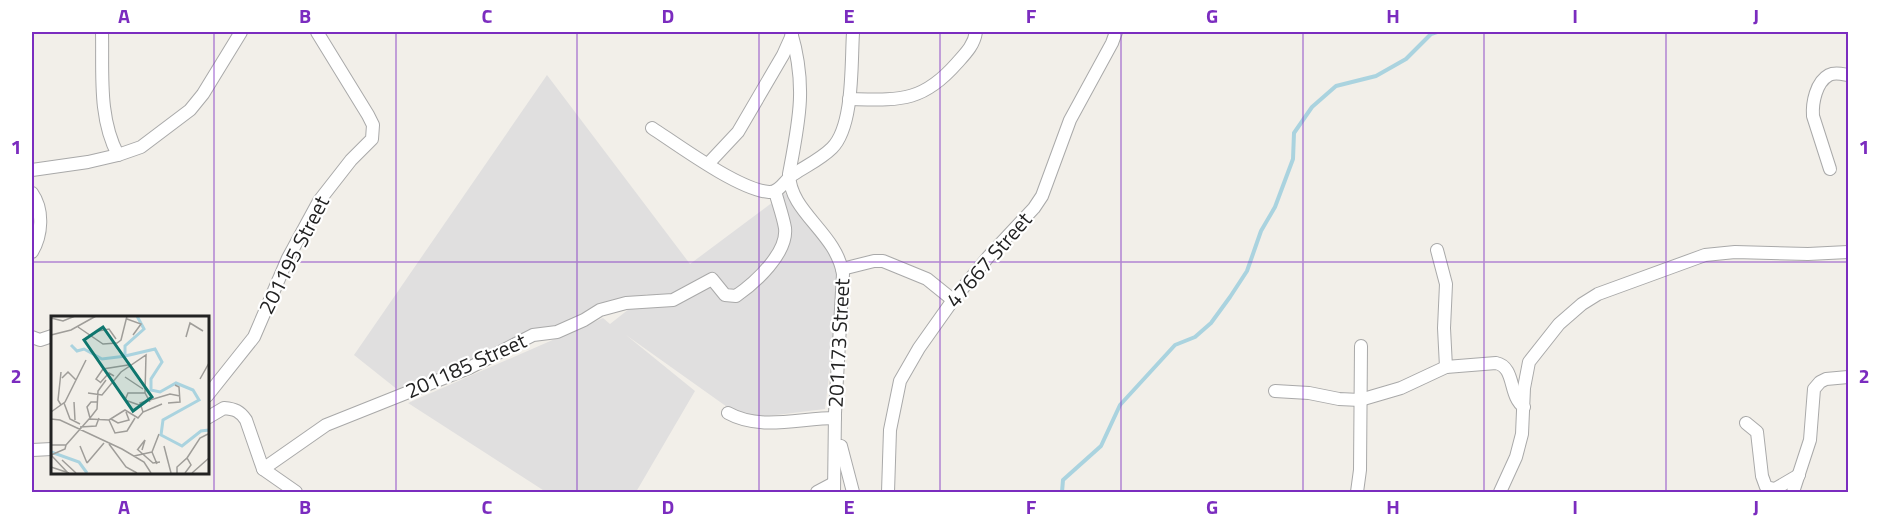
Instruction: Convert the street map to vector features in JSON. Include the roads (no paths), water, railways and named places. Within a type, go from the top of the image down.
[{"type":"street","points":[[102,32],[103,106],[109,140],[118,155]]},
{"type":"street","points":[[32,170],[88,162],[141,147],[190,110],[203,94],[241,32]]},
{"type":"street","name":"201195 Street","points":[[208,395],[254,337],[288,258],[319,201],[351,160],[372,139],[373,125],[317,32]]},
{"type":"street","points":[[849,99],[885,100],[913,96],[923,92],[943,79],[974,42],[976,32]]},
{"type":"street","name":"47667 Street","points":[[888,492],[890,430],[900,381],[919,348],[953,300],[1042,196],[1070,120],[1116,32]]},
{"type":"street","points":[[789,176],[801,96],[798,64],[791,33]]},
{"type":"street","points":[[708,164],[738,132],[783,55],[791,33]]},
{"type":"street","points":[[652,128],[708,164],[750,186],[768,192],[775,191],[789,176],[819,158],[837,143],[845,123],[849,99],[853,33]]},
{"type":"street","points":[[1830,169],[1812,107],[1818,87],[1829,75],[1837,73],[1848,75]]},
{"type":"street","name":"201173 Street","points":[[789,176],[794,196],[832,244],[838,254],[842,269],[834,488]]},
{"type":"street","name":"201185 Street","points":[[263,469],[326,425],[469,368],[533,335],[556,332],[600,310],[626,303],[673,300],[712,279],[725,295],[736,296],[782,248],[785,229],[775,191]]},
{"type":"street","points":[[32,194],[39,208],[40,218],[38,238],[32,252]]},
{"type":"street","points":[[1437,250],[1446,284],[1444,350],[1446,367]]},
{"type":"street","points":[[1500,492],[1516,457],[1522,434],[1525,374],[1529,362],[1570,313],[1598,294],[1705,255],[1735,252],[1808,254],[1848,252]]},
{"type":"street","points":[[842,269],[883,261],[927,279],[953,300]]},
{"type":"street","points":[[32,336],[40,340],[51,336]]},
{"type":"street","points":[[1357,492],[1360,470],[1361,346]]},
{"type":"street","points":[[1275,391],[1360,400],[1401,388],[1446,367],[1480,363],[1503,364],[1508,369],[1514,397],[1524,407]]},
{"type":"street","points":[[1793,492],[1810,440],[1814,389],[1820,382],[1848,376]]},
{"type":"street","points":[[208,417],[224,408],[242,414],[263,469],[296,492]]},
{"type":"street","points":[[728,413],[754,422],[779,423],[810,418],[835,418]]},
{"type":"street","points":[[1746,423],[1757,432],[1762,476],[1766,487],[1775,489],[1798,475]]},
{"type":"street","points":[[835,450],[841,447],[853,492]]},
{"type":"street","points":[[32,450],[51,448]]},
{"type":"street","points":[[817,492],[834,488]]},
{"type":"waterway","points":[[1062,492],[1063,480],[1101,446],[1120,405],[1175,345],[1195,337],[1211,323],[1247,271],[1261,231],[1275,207],[1293,159],[1294,133],[1312,107],[1336,86],[1376,76],[1406,59],[1431,34],[1437,32]]}]
